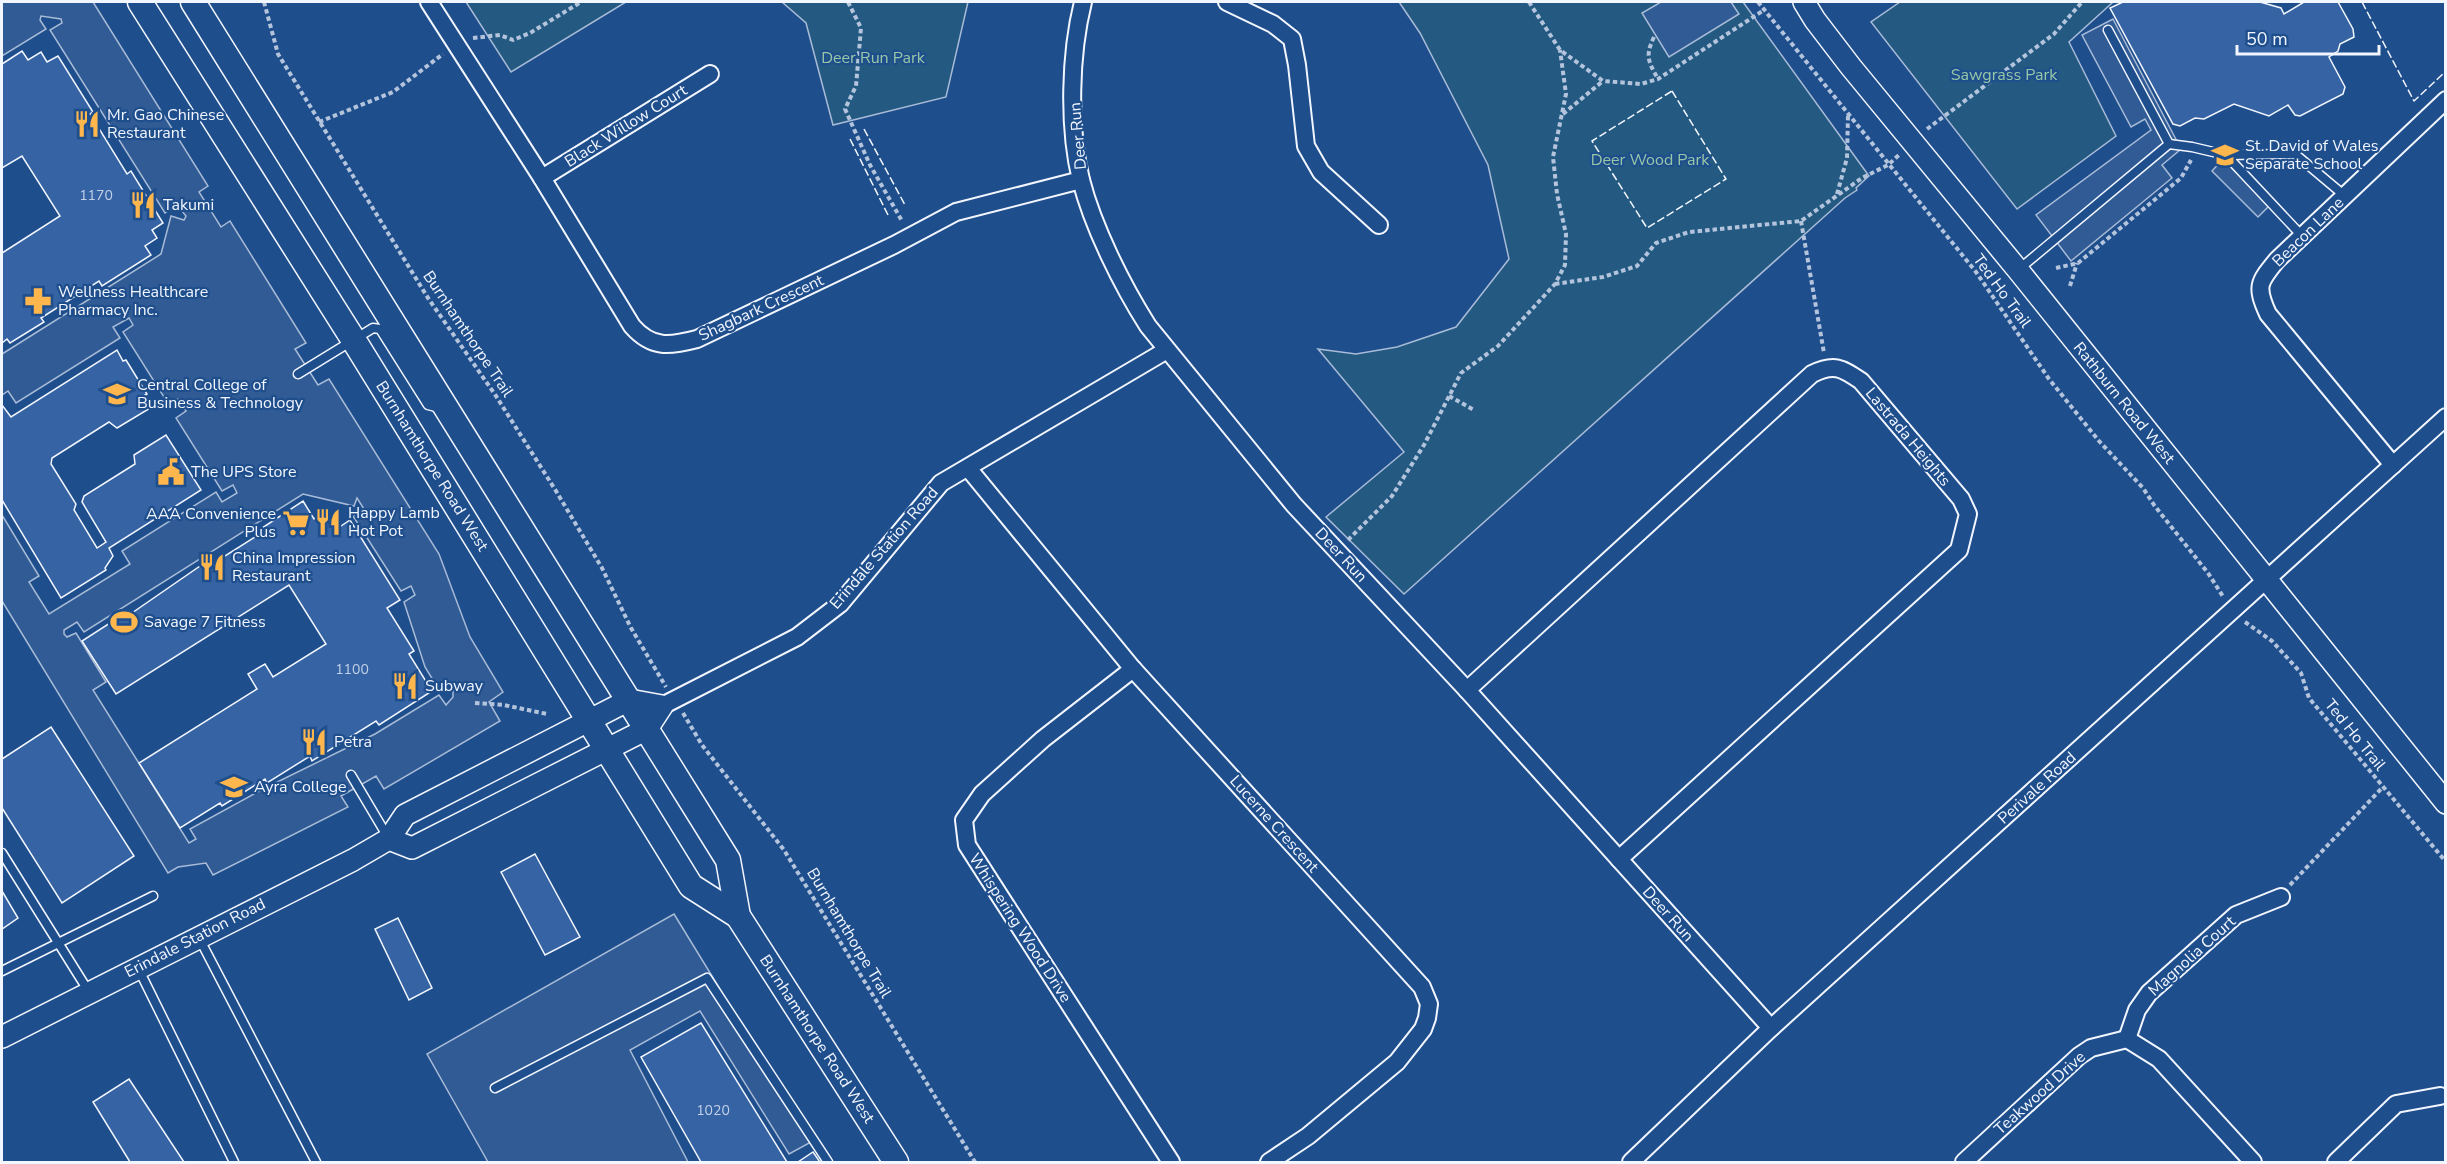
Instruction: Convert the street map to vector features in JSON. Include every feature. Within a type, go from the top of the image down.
[{"type":"main road","name":"Burnhamthorpe Road West","points":[[140,2],[353,339],[691,886],[738,916]]},
{"type":"main road","name":"Burnhamthorpe Road West","points":[[193,2],[728,860],[738,916],[896,1162]]},
{"type":"street","name":"Shagbark Crescent","points":[[429,2],[542,178],[632,326],[643,339],[657,343],[677,344],[697,339],[956,212],[1081,180]]},
{"type":"street","name":"Deer Run","points":[[1083,2],[1074,60],[1074,123],[1081,180],[1100,231],[1130,299],[1167,350],[1294,505],[1467,690],[1771,1028]]},
{"type":"street","points":[[1227,2],[1273,24],[1292,39],[1298,65],[1306,146],[1321,172],[1379,225]]},
{"type":"street","name":"Rathburn Road West","points":[[1804,2],[1851,67],[2018,270],[2445,803]]},
{"type":"street","name":"Black Willow Court","points":[[542,178],[710,74]]},
{"type":"street","name":"Beacon Lane","points":[[2393,465],[2268,314],[2259,296],[2262,279],[2277,260],[2445,100]]},
{"type":"street","name":"Erindale Station Road","points":[[389,839],[412,848],[647,729],[662,706],[796,637],[840,604],[941,483],[1167,350]]},
{"type":"street","points":[[1467,690],[1812,374],[1827,366]]},
{"type":"street","name":"Lastrada Heights","points":[[1619,859],[1959,550],[1968,514],[1961,500],[1861,381],[1844,369],[1827,366]]},
{"type":"street","name":"Perivale Road","points":[[1631,1162],[1771,1028],[2445,417]]},
{"type":"street","name":"Lucerne Crescent","points":[[968,468],[1133,669],[1422,987],[1429,1004],[1423,1029],[1397,1062],[1308,1136],[1269,1162]]},
{"type":"street","name":"Whispering Wood Drive","points":[[1133,669],[1034,747],[982,794],[964,820],[967,845],[1171,1162]]},
{"type":"street","points":[[629,700],[662,706]]},
{"type":"street","name":"Erindale Station Road","points":[[2,1037],[353,860],[389,839],[405,815],[629,700]]},
{"type":"street","name":"Magnolia Court","points":[[2127,1039],[2137,1010],[2149,993],[2236,915],[2281,897]]},
{"type":"street","points":[[2127,1039],[2159,1059],[2253,1162]]},
{"type":"street","name":"Teakwood Drive","points":[[1964,1162],[2079,1056],[2091,1048],[2127,1039]]},
{"type":"street","points":[[2336,1162],[2396,1104],[2440,1096]]},
{"type":"lane","points":[[2108,30],[2169,144]]},
{"type":"lane","points":[[2018,270],[2169,144],[2226,155],[2295,154],[2345,196]]},
{"type":"lane","points":[[2226,155],[2302,236]]},
{"type":"lane","points":[[298,374],[373,328],[380,329],[428,405],[450,412]]},
{"type":"lane","points":[[351,775],[389,839]]},
{"type":"lane","points":[[2,853],[90,992]]},
{"type":"lane","points":[[2,971],[153,896]]},
{"type":"lane","points":[[199,938],[316,1162]]},
{"type":"lane","points":[[138,968],[234,1162]]},
{"type":"lane","points":[[495,1088],[707,978],[828,1162]]},
{"type":"path","name":"Burnhamthorpe Trail","points":[[264,2],[278,54],[428,298],[496,396],[556,491],[602,568],[631,628],[660,678]]},
{"type":"path","points":[[848,2],[861,28],[856,86],[845,109],[870,165],[910,236]]},
{"type":"path","points":[[1529,2],[1560,50],[1603,81],[1641,84],[1658,79],[1764,10]]},
{"type":"path","name":"Ted Ho Trail","points":[[1758,2],[1989,290],[2049,379],[2099,441],[2143,488],[2208,573],[2223,597]]},
{"type":"path","points":[[1928,128],[2054,34],[2082,2]]},
{"type":"path","points":[[1654,37],[1647,52],[1658,79]]},
{"type":"path","points":[[1337,551],[1392,496],[1424,445],[1461,373],[1498,346],[1555,284],[1565,265],[1566,234],[1557,194],[1553,157],[1566,94],[1560,50]]},
{"type":"path","points":[[1563,114],[1603,81]]},
{"type":"path","points":[[1837,194],[1847,158],[1848,116]]},
{"type":"path","points":[[2056,268],[2078,263],[2181,178],[2192,159],[2192,147]]},
{"type":"path","points":[[1555,284],[1603,277],[1637,266],[1656,243],[1689,232],[1801,221],[1837,194],[1888,165],[1898,156]]},
{"type":"path","points":[[1801,221],[1827,366]]},
{"type":"path","points":[[2070,286],[2078,263]]},
{"type":"path","points":[[1449,396],[1474,410]]},
{"type":"path","name":"Ted Ho Trail","points":[[2247,625],[2272,641],[2301,673],[2309,698],[2445,862]]},
{"type":"path","points":[[475,703],[504,705],[547,714]]},
{"type":"path","name":"Burnhamthorpe Trail","points":[[691,725],[702,744],[784,850],[975,1162]]},
{"type":"path","points":[[2281,897],[2294,878],[2382,788]]},
{"type":"green space","points":[[466,2],[626,2],[511,72]]},
{"type":"green space","name":"Deer Run Park","points":[[782,2],[968,2],[946,97],[833,125],[806,23]]},
{"type":"green space","name":"Deer Wood Park","points":[[1399,2],[1743,2],[1869,176],[1856,188],[1857,190],[1845,198],[1404,594],[1326,517],[1404,452],[1318,349],[1356,354],[1397,347],[1456,327],[1509,259],[1488,165],[1420,33]]},
{"type":"green space","name":"Sawgrass Park","points":[[1900,2],[2112,3],[2069,42],[2116,136],[2017,209],[1871,22]]},
{"type":"shaded area","points":[[2,2],[93,2],[208,186],[199,192],[221,227],[230,221],[306,343],[295,349],[318,385],[329,379],[439,554],[470,637],[503,692],[489,702],[500,721],[384,789],[376,776],[341,796],[348,807],[213,875],[206,863],[178,867],[168,873],[2,601],[2,515],[39,576],[29,582],[49,614],[130,564],[122,551],[216,492],[222,502],[237,493],[233,485],[222,491],[176,418],[186,411],[178,399],[169,405],[123,332],[133,325],[129,318],[113,327],[120,338],[16,403],[8,391],[2,395],[2,354],[161,254],[171,216],[184,220],[186,216],[177,205],[165,213],[50,30],[62,23],[61,19],[41,16],[40,20],[46,29],[2,56]],"holes":[[[303,494],[354,506],[357,498],[364,509],[353,516],[401,591],[411,586],[415,595],[404,602],[425,667],[439,690],[449,683],[453,688],[453,697],[446,705],[439,695],[375,734],[265,788],[190,829],[196,839],[189,843],[93,690],[106,682],[76,633],[67,637],[64,630],[77,622],[84,632]]]},
{"type":"shaded area","points":[[1661,2],[1731,2],[1739,14],[1669,57],[1642,13]]},
{"type":"shaded area","points":[[2113,19],[2181,149],[2162,165],[2172,178],[2071,261],[2036,215],[2151,130],[2145,119],[2131,127],[2082,35]]},
{"type":"shaded area","points":[[2223,159],[2269,206],[2258,217],[2212,171]]},
{"type":"shaded area","points":[[674,914],[813,1141],[789,1154],[700,1011],[630,1050],[688,1162],[488,1162],[427,1054]]},
{"type":"building","points":[[2123,2],[2260,2],[2281,8],[2284,14],[2304,2],[2338,2],[2353,29],[2354,37],[2340,44],[2338,51],[2329,57],[2345,87],[2343,94],[2300,116],[2295,115],[2288,105],[2269,116],[2234,104],[2204,119],[2195,118],[2180,126],[2173,124],[2110,8]]},
{"type":"building","points":[[22,51],[28,60],[41,52],[47,62],[58,56],[93,112],[90,114],[127,174],[131,171],[163,223],[152,230],[157,238],[145,246],[151,255],[102,286],[99,281],[41,318],[44,322],[10,343],[7,339],[2,343],[2,253],[60,216],[22,156],[2,168],[2,64]]},
{"type":"building","points":[[117,350],[123,361],[126,360],[147,394],[145,395],[152,407],[117,428],[109,422],[52,458],[51,464],[76,504],[74,510],[97,548],[106,542],[82,502],[84,496],[135,464],[134,455],[166,435],[201,490],[109,548],[113,556],[106,570],[61,598],[2,500],[2,405],[11,417]]},
{"type":"building","points":[[303,501],[314,519],[327,511],[338,528],[350,520],[400,600],[387,608],[414,651],[409,654],[432,691],[379,725],[376,721],[312,761],[310,756],[267,783],[265,779],[222,806],[220,803],[180,828],[139,763],[257,689],[248,674],[265,664],[273,677],[326,644],[289,585],[116,694],[82,641],[127,612],[129,615],[203,564],[206,568],[258,535],[256,532]]},
{"type":"building","points":[[51,727],[134,856],[62,903],[2,808],[2,759]]},
{"type":"building","points":[[535,854],[580,937],[545,955],[501,872]]},
{"type":"building","points":[[2,891],[18,918],[2,929]]},
{"type":"building","points":[[398,918],[432,988],[409,1000],[375,929]]},
{"type":"building","points":[[701,1023],[787,1162],[701,1162],[641,1057]]},
{"type":"building","points":[[129,1079],[184,1162],[130,1162],[93,1102]]},
{"type":"building","points":[[813,1152],[820,1162],[798,1162]]},
{"type":"fence","points":[[2362,2],[2414,101],[2446,71]]},
{"type":"fence","points":[[1672,91],[1726,179],[1647,228],[1592,141],[1672,91]]},
{"type":"fence","points":[[864,129],[905,205]]},
{"type":"fence","points":[[850,139],[888,215]]},
{"type":"place","name":"Mr. Gao Chinese Restaurant","points":[[87,124]]},
{"type":"place","name":"St. David of Wales Separate School","points":[[2225,155]]},
{"type":"place","name":"Takumi","points":[[143,205]]},
{"type":"place","name":"Wellness Healthcare Pharmacy Inc.","points":[[38,301]]},
{"type":"place","name":"Central College of Business & Technology","points":[[117,394]]},
{"type":"place","name":"The UPS Store","points":[[171,472]]},
{"type":"place","name":"Happy Lamb Hot Pot","points":[[328,522]]},
{"type":"place","name":"AAA Convenience Plus","points":[[296,523]]},
{"type":"place","name":"China Impression Restaurant","points":[[212,567]]},
{"type":"place","name":"Savage 7 Fitness","points":[[124,622]]},
{"type":"place","name":"Subway","points":[[405,686]]},
{"type":"place","name":"Petra","points":[[314,742]]},
{"type":"place","name":"Ayra College","points":[[234,787]]}]
